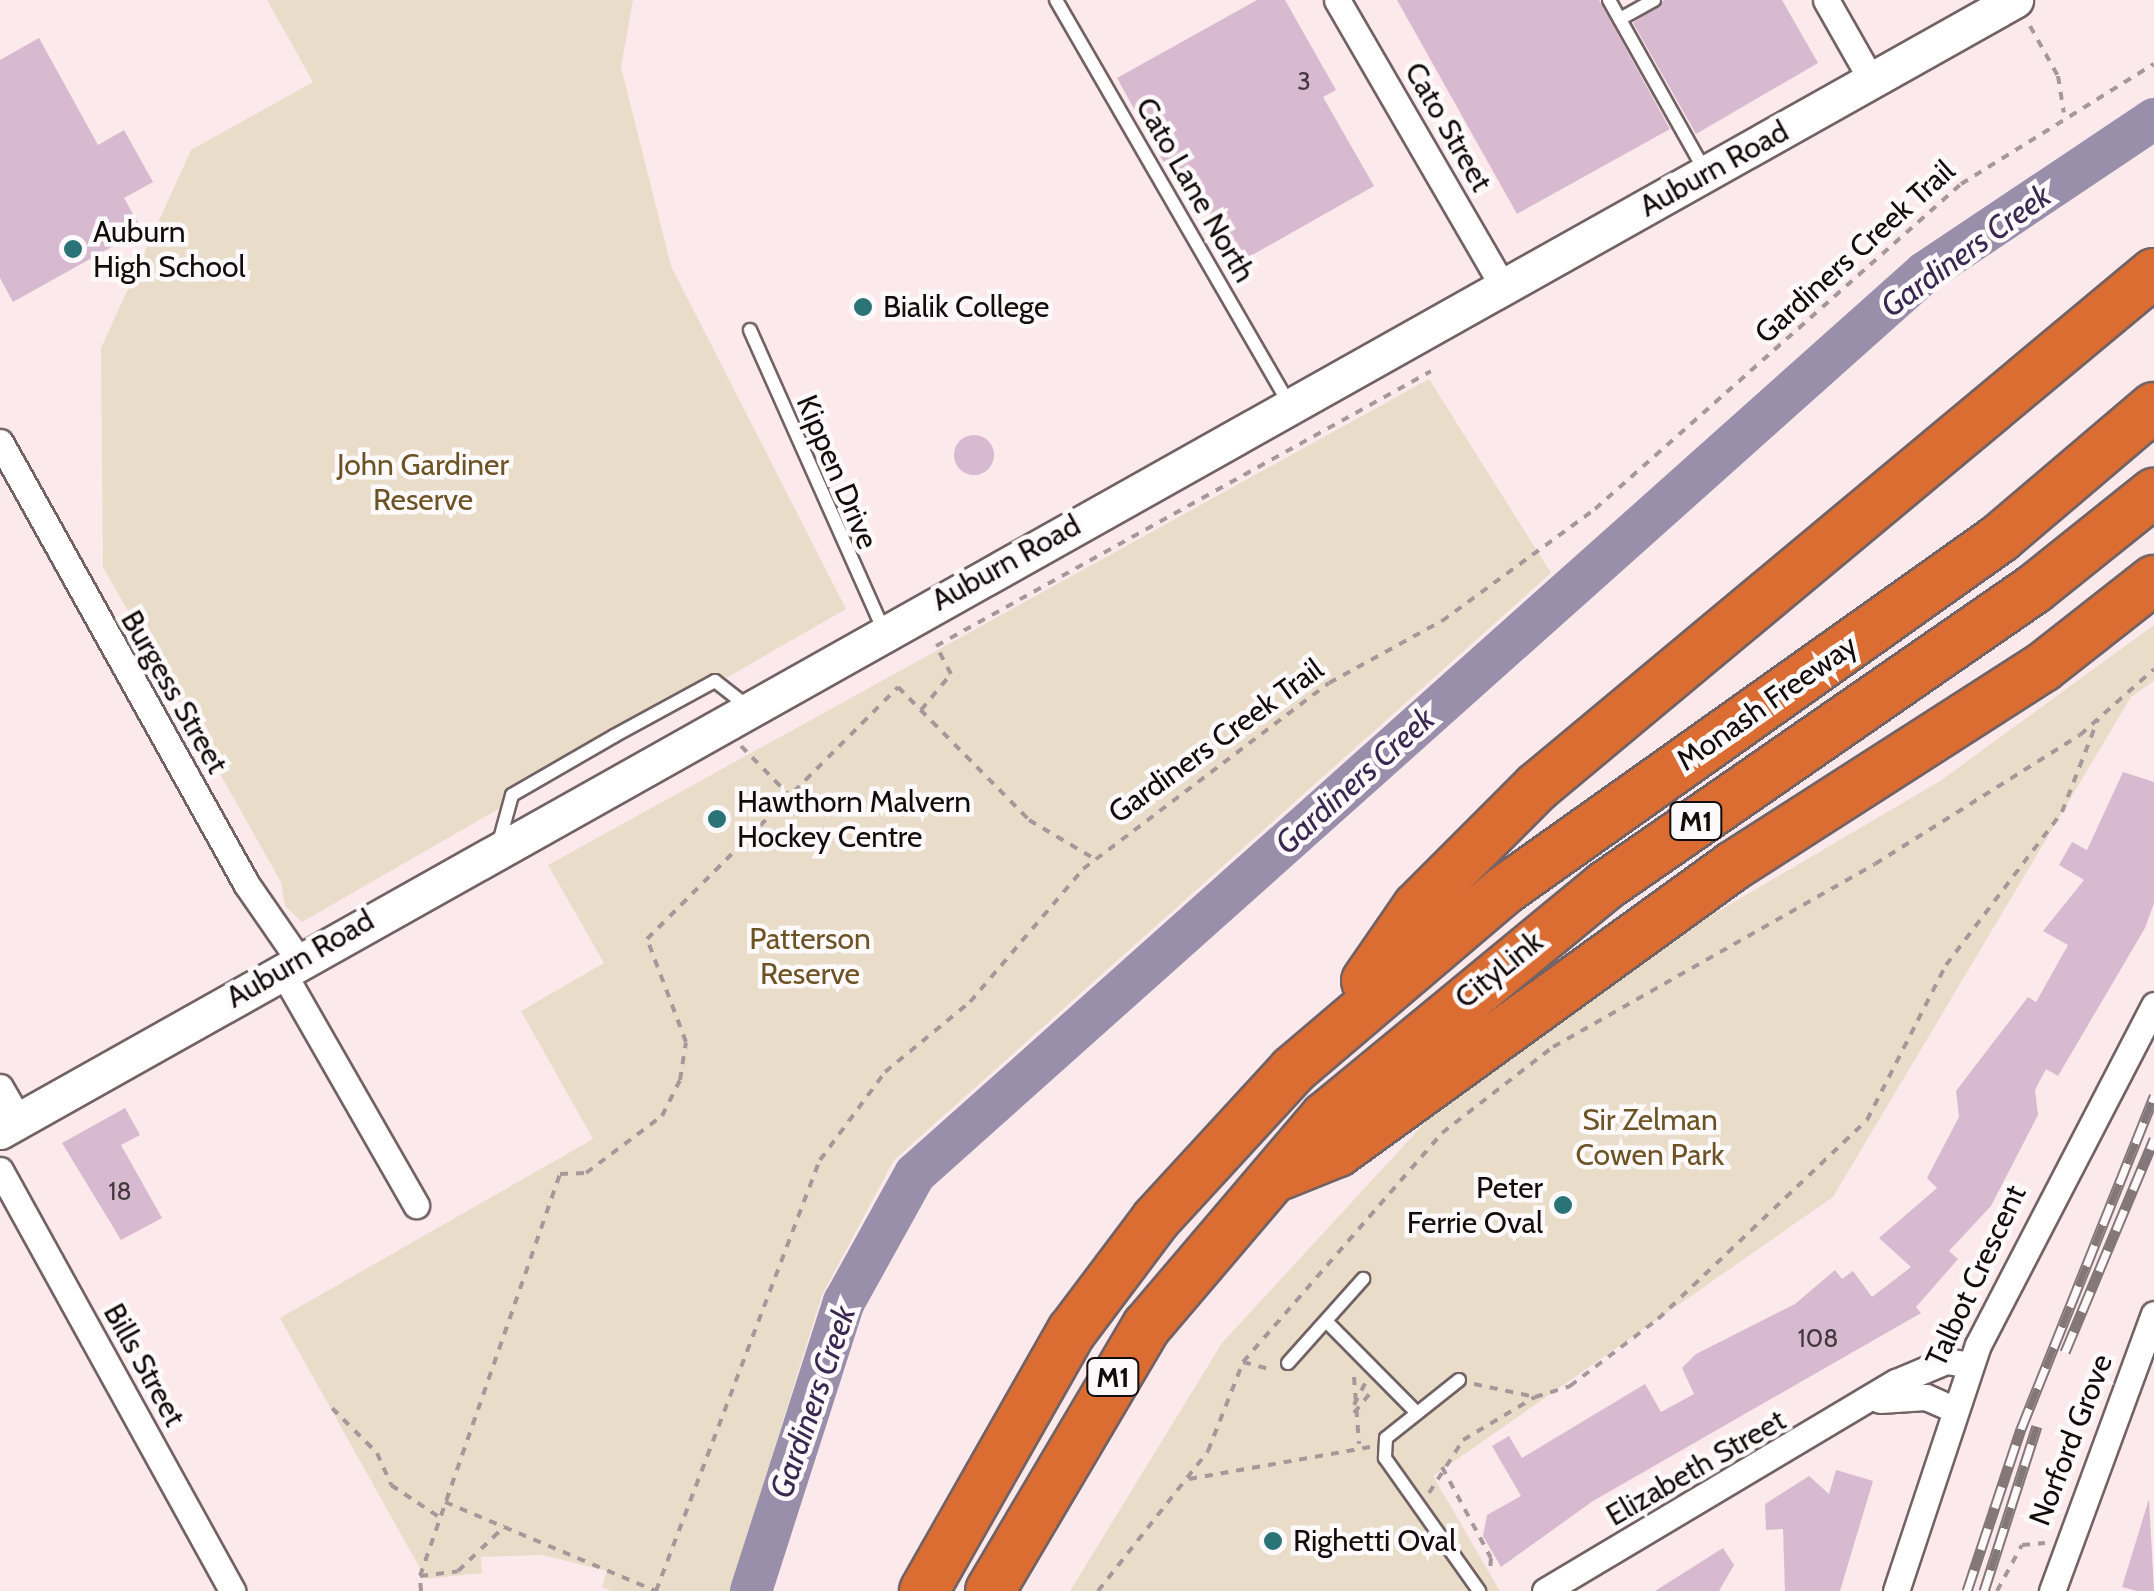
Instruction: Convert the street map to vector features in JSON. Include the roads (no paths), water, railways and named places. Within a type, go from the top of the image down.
[{"type":"highway","points":[[1330,1034],[1417,907],[1537,787],[2151,279]]},
{"type":"highway","name":"Monash Freeway","points":[[1330,1034],[1572,838],[2000,538],[2154,406]]},
{"type":"highway","name":"CityLink","points":[[990,1591],[1146,1326],[1264,1182],[1325,1117],[1512,957],[2034,590],[2154,493]]},
{"type":"highway","points":[[1264,1182],[1338,1152],[1733,866],[2043,667],[2154,580]]},
{"type":"highway","name":"M1","points":[[924,1591],[989,1464],[1102,1290],[1227,1137],[1330,1034]]},
{"type":"main road","name":"Auburn Road","points":[[10,1125],[498,846],[1872,81],[2023,13]]},
{"type":"street","name":"Cato Street","points":[[1337,0],[1503,286]]},
{"type":"street","points":[[1826,0],[1872,81]]},
{"type":"street","name":"Burgess Street","points":[[0,442],[44,532],[247,886],[416,1206]]},
{"type":"street","name":"Burgess Street","points":[[0,471],[44,532]]},
{"type":"street","name":"Talbot Crescent","points":[[1896,1591],[1970,1365],[2037,1217],[2154,1005]]},
{"type":"street","points":[[0,1086],[10,1125]]},
{"type":"street","name":"Bills Street","points":[[0,1170],[232,1591]]},
{"type":"street","name":"Norford Grove","points":[[2052,1591],[2065,1540],[2154,1314]]},
{"type":"street","name":"Elizabeth Street","points":[[1545,1591],[1880,1400],[1917,1372],[1970,1365]]},
{"type":"street","name":"Elizabeth Street","points":[[1880,1400],[1926,1397],[1953,1409]]},
{"type":"lane","name":"Cato Lane North","points":[[1056,0],[1290,406]]},
{"type":"lane","points":[[1609,0],[1706,174]]},
{"type":"lane","points":[[1620,19],[1654,0]]},
{"type":"lane","name":"Kippen Drive","points":[[750,330],[884,631]]},
{"type":"lane","points":[[1285,1366],[1363,1279]]},
{"type":"lane","points":[[1327,1322],[1417,1413]]},
{"type":"lane","points":[[1459,1380],[1417,1413],[1384,1450],[1420,1510],[1480,1591]]},
{"type":"waterway","name":"Gardiners Creek","points":[[751,1591],[844,1302],[915,1174],[1924,273],[2154,119]]},
{"type":"railway","points":[[1967,1591],[2021,1429],[2154,1096]]},
{"type":"railway","points":[[2065,1352],[2154,1139]]},
{"type":"railway","points":[[1984,1591],[2037,1426]]},
{"type":"place","name":"Auburn High School","points":[[73,249]]},
{"type":"place","name":"Bialik College","points":[[863,307]]},
{"type":"place","name":"Hawthorn Malvern Hockey Centre","points":[[717,819]]},
{"type":"place","name":"Peter Ferrie Oval","points":[[1563,1205]]},
{"type":"place","name":"Righetti Oval","points":[[1273,1541]]},
{"type":"park label","name":"John Gardiner Reserve","points":[[423,482]]},
{"type":"park label","name":"Patterson Reserve","points":[[810,956]]},
{"type":"park label","name":"Sir Zelman Cowen Park","points":[[1650,1137]]}]
